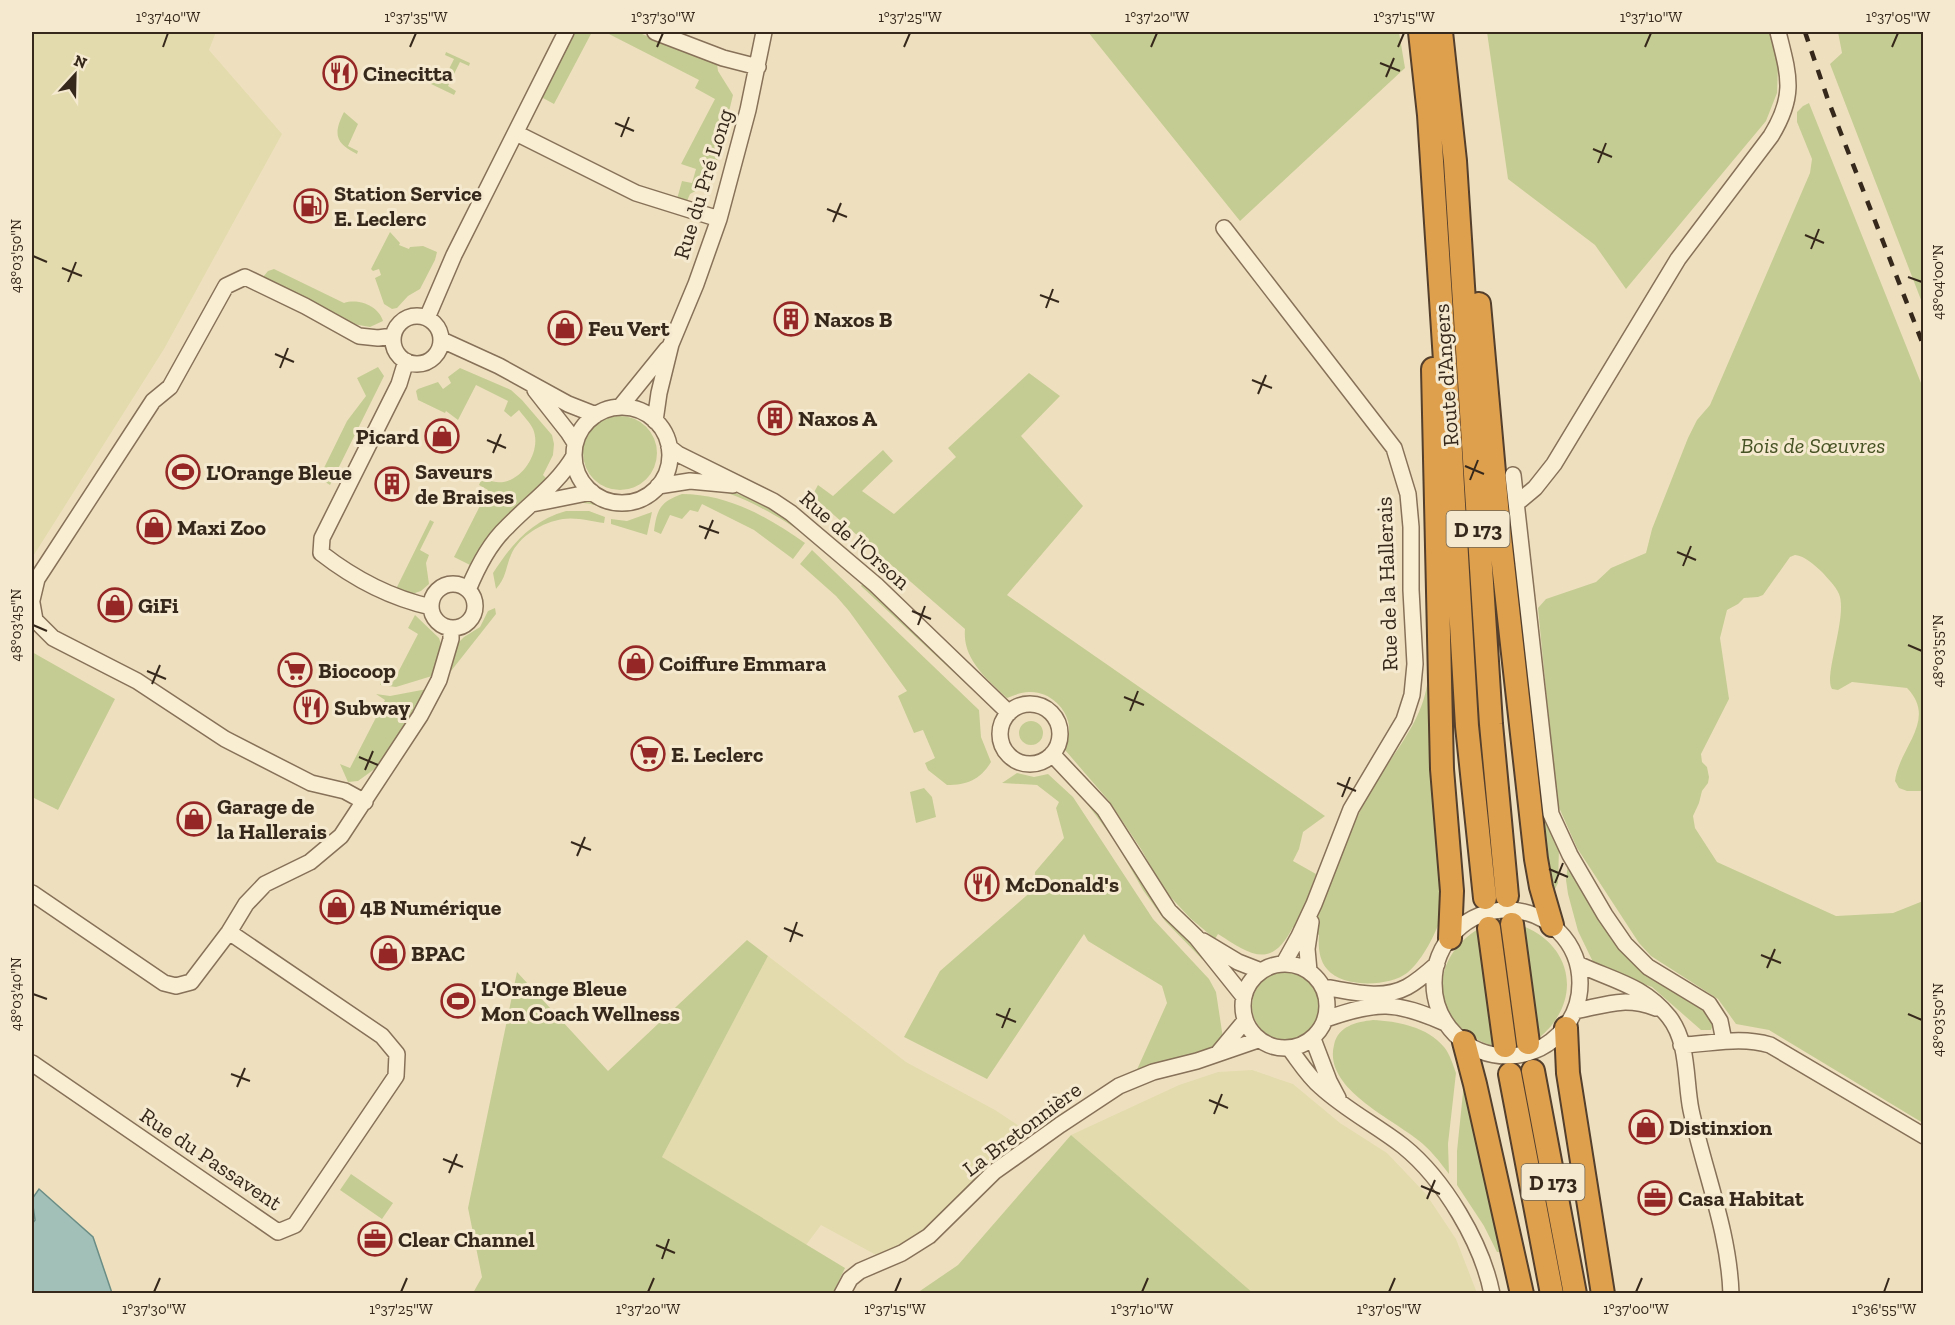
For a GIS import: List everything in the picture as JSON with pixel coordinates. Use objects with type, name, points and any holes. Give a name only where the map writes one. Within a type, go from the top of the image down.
[{"type":"highway","name":"Route d'Angers","points":[[1420,32],[1429,115],[1467,726],[1496,897],[1491,724],[1455,161],[1441,32]]},
{"type":"highway","points":[[1455,161],[1467,186],[1499,528],[1534,847],[1540,887],[1552,925]]},
{"type":"highway","points":[[1441,302],[1433,335],[1432,396],[1442,769],[1452,891],[1450,938]]},
{"type":"highway","points":[[1512,924],[1528,1043]]},
{"type":"highway","points":[[1489,928],[1505,1046]]},
{"type":"highway","points":[[1570,1019],[1568,1073],[1603,1293]]},
{"type":"highway","points":[[1464,1042],[1522,1293]]},
{"type":"highway","name":"D 173","points":[[1533,1071],[1575,1293]]},
{"type":"highway","name":"D 173","points":[[1510,1074],[1551,1293]]},
{"type":"street","points":[[427,318],[454,255],[566,32]]},
{"type":"street","points":[[655,32],[723,58],[758,67]]},
{"type":"street","name":"Rue du Pré Long","points":[[655,421],[671,344],[696,284],[719,219],[758,67],[764,32]]},
{"type":"street","points":[[1517,503],[1535,488],[1554,464],[1678,259],[1771,136],[1782,118],[1788,98],[1789,82],[1778,32]]},
{"type":"street","points":[[516,133],[636,193],[719,219]]},
{"type":"street","name":"Rue de la Hallerais","points":[[1224,228],[1394,448],[1408,494],[1411,527],[1411,590],[1415,664],[1412,695],[1404,720],[1351,809],[1314,904],[1284,963]]},
{"type":"street","points":[[365,802],[345,791],[311,783],[225,739],[136,681],[53,638],[35,620],[32,602],[37,579],[153,400],[170,387],[226,286],[245,277],[305,306],[359,336],[378,338],[393,336]]},
{"type":"street","points":[[421,315],[427,318],[439,329],[442,340],[438,352],[429,361],[418,364],[406,361],[395,352],[393,336],[400,321],[410,316],[421,315]]},
{"type":"street","points":[[442,340],[499,366],[568,404],[596,415]]},
{"type":"street","name":"Rue du Pré Long","points":[[620,407],[671,344]]},
{"type":"street","points":[[406,361],[399,384],[322,538],[321,553],[342,569],[390,593],[412,603],[431,606]]},
{"type":"street","points":[[468,590],[476,570],[505,529],[566,471],[574,450],[579,432],[596,415],[607,409],[633,408],[645,413],[655,421],[666,437],[669,447],[666,474],[658,486],[647,495],[634,501],[619,503],[604,500],[591,492],[579,476],[574,450],[568,432],[529,383]]},
{"type":"street","name":"Rue de l'Orson","points":[[669,447],[678,454],[791,513],[876,585],[1009,713]]},
{"type":"street","points":[[1512,475],[1551,814],[1570,855],[1625,944],[1648,967],[1709,1004],[1720,1021],[1724,1041]]},
{"type":"street","name":"Rue de l'Orson","points":[[658,486],[690,481],[743,486]]},
{"type":"street","points":[[532,504],[591,492]]},
{"type":"street","points":[[458,584],[468,590],[475,604],[473,615],[462,626],[451,628],[437,621],[431,606],[433,595],[447,585],[458,584]]},
{"type":"street","points":[[32,893],[164,983],[176,986],[191,982],[230,932],[246,904],[265,884],[310,862],[341,836],[420,716],[439,680],[451,639],[451,628]]},
{"type":"street","points":[[1029,704],[1037,705],[1050,712],[1059,725],[1060,733],[1057,747],[1052,754],[1032,764],[1016,760],[1010,755],[1000,735],[1001,727],[1009,713],[1022,705],[1029,704]]},
{"type":"street","points":[[1052,754],[1104,808],[1169,911],[1196,937],[1244,997]]},
{"type":"street","name":"Rue de la Hallerais","points":[[1308,971],[1307,949],[1314,904]]},
{"type":"street","points":[[1326,1019],[1354,1009],[1379,1004],[1408,1008],[1445,1023],[1464,1042],[1482,1052],[1517,1055],[1552,1040],[1570,1019],[1581,985],[1580,965],[1572,949],[1552,925],[1521,912],[1507,909],[1491,911],[1476,917],[1463,925],[1450,938],[1437,964],[1435,994],[1445,1023]]},
{"type":"street","name":"Rue du Passavent","points":[[32,1063],[278,1232],[295,1225],[396,1076],[397,1054],[382,1036],[230,932]]},
{"type":"street","points":[[1196,937],[1238,962],[1261,971]]},
{"type":"street","points":[[1284,963],[1296,965],[1308,971],[1323,987],[1326,999],[1326,1019],[1313,1039],[1297,1047],[1283,1049],[1268,1046],[1258,1040],[1244,1022],[1244,997],[1248,987],[1261,971],[1271,965],[1284,963]]},
{"type":"street","points":[[1323,987],[1362,994],[1394,993],[1415,982],[1437,964]]},
{"type":"street","points":[[1580,965],[1647,994],[1676,1027],[1691,1107],[1728,1263],[1731,1293]]},
{"type":"street","points":[[1570,1019],[1621,1001],[1642,1003],[1661,1010]]},
{"type":"street","name":"La Bretonnière","points":[[1219,1052],[1244,1022]]},
{"type":"street","points":[[1313,1039],[1329,1081],[1341,1103]]},
{"type":"street","name":"La Bretonnière","points":[[842,1293],[850,1279],[860,1271],[902,1253],[930,1236],[994,1172],[1119,1086],[1153,1072],[1197,1061],[1219,1052],[1234,1050],[1258,1040]]},
{"type":"street","points":[[1681,1045],[1724,1041],[1757,1041],[1770,1045],[1923,1136]]},
{"type":"street","points":[[1289,1048],[1320,1087],[1403,1146],[1426,1168],[1456,1210],[1479,1250],[1492,1293]]},
{"type":"shaded area","points":[[32,32],[216,32],[209,50],[282,134],[164,349],[32,558]]},
{"type":"shaded area","points":[[768,956],[906,1062],[995,1110],[1031,1134],[991,1165],[918,1238],[878,1256],[821,1225],[806,1245],[662,1157]]},
{"type":"shaded area","points":[[1252,1070],[1293,1084],[1340,1123],[1387,1153],[1426,1194],[1456,1239],[1477,1293],[1253,1293],[1071,1135],[1179,1085],[1218,1072]]},
{"type":"green space","points":[[574,32],[592,32],[554,104],[541,97]]},
{"type":"green space","points":[[605,32],[637,32],[717,64],[718,71],[733,95],[712,182],[690,194],[687,201],[677,199],[682,181],[692,183],[696,169],[681,164],[715,99],[695,88],[699,80]]},
{"type":"green space","points":[[1088,32],[1399,32],[1405,68],[1240,221]]},
{"type":"green space","points":[[1487,32],[1770,32],[1778,66],[1777,93],[1766,121],[1626,289],[1595,245],[1508,179]]},
{"type":"green space","points":[[1838,32],[1923,32],[1923,305],[1830,64],[1842,53]]},
{"type":"green space","points":[[446,52],[470,63],[469,66],[460,62],[448,86],[456,91],[454,95],[431,84],[433,79],[442,83],[454,59],[445,55]]},
{"type":"green space","name":"Bois de Sœuvres","points":[[1809,103],[1923,388],[1923,791],[1907,791],[1899,788],[1895,781],[1918,723],[1919,711],[1916,700],[1907,688],[1852,682],[1838,690],[1832,689],[1831,672],[1841,604],[1839,594],[1813,564],[1795,555],[1790,557],[1763,595],[1744,598],[1727,610],[1720,638],[1729,699],[1701,754],[1709,777],[1693,816],[1695,828],[1717,862],[1836,916],[1893,913],[1923,901],[1923,1123],[1769,1030],[1736,1024],[1718,999],[1651,956],[1639,943],[1577,848],[1557,803],[1538,608],[1546,599],[1596,582],[1611,568],[1646,553],[1652,529],[1688,438],[1697,420],[1710,405],[1810,173],[1812,159],[1797,122],[1797,112]]},
{"type":"green space","points":[[344,112],[358,124],[348,146],[358,151],[357,154],[344,146],[338,137],[338,126]]},
{"type":"green space","points":[[390,232],[400,243],[399,245],[409,249],[423,246],[437,252],[420,289],[408,296],[397,308],[392,309],[384,304],[375,278],[381,275],[379,269],[373,271],[371,269]]},
{"type":"green space","points":[[274,269],[344,303],[367,304],[377,311],[383,321],[370,327],[353,324],[263,277],[268,271]]},
{"type":"green space","points":[[378,367],[384,376],[330,485],[320,476],[347,421],[366,396],[357,378]]},
{"type":"green space","points":[[460,368],[511,390],[552,435],[554,444],[553,455],[543,475],[548,480],[503,521],[470,565],[454,557],[488,490],[479,485],[485,471],[488,473],[487,479],[497,482],[507,481],[516,476],[530,460],[535,439],[532,426],[519,410],[511,417],[504,411],[508,401],[476,385],[458,420],[446,411],[445,413],[418,400],[416,391],[418,389],[438,382],[443,389],[451,383],[448,377]]},
{"type":"green space","points":[[1029,373],[1060,396],[1021,436],[1083,506],[1007,595],[1325,816],[1303,832],[1293,861],[1316,874],[1297,927],[1293,927],[1285,941],[1268,954],[1250,952],[1218,934],[1215,939],[1190,918],[1164,890],[1141,849],[1109,801],[1065,750],[1069,726],[1061,707],[1050,698],[1036,692],[1007,698],[977,668],[967,650],[965,629],[812,496],[818,485],[833,496],[883,450],[893,461],[862,491],[894,514],[956,457],[948,448]]},
{"type":"green space","points":[[620,416],[634,419],[646,427],[654,439],[657,453],[654,467],[646,479],[634,487],[620,490],[606,487],[594,479],[586,467],[583,453],[586,439],[594,427],[606,419]]},
{"type":"green space","points":[[680,484],[698,485],[732,492],[777,513],[807,533],[806,535],[745,500],[711,488],[694,485],[672,488],[643,506],[623,512],[590,504],[570,504],[568,501],[588,500],[608,508],[634,508],[672,485]]},
{"type":"green space","points":[[682,494],[715,498],[747,509],[777,524],[805,543],[793,559],[754,530],[702,504],[698,512],[690,510],[682,519],[670,515],[661,534],[654,531],[658,512],[664,503]]},
{"type":"green space","points":[[566,511],[589,511],[605,517],[604,523],[563,519],[532,531],[515,548],[496,589],[493,573],[515,543],[542,521]]},
{"type":"green space","points":[[652,512],[647,535],[611,524],[611,519],[627,521]]},
{"type":"green space","points":[[430,520],[434,522],[420,550],[429,555],[426,563],[429,584],[421,591],[409,595],[396,589]]},
{"type":"green space","points":[[812,550],[979,710],[981,737],[991,762],[978,777],[961,784],[947,785],[928,770],[925,763],[935,758],[923,730],[914,733],[898,696],[907,691],[849,611],[836,596],[800,564]]},
{"type":"green space","points":[[863,583],[992,706],[861,586]]},
{"type":"green space","points":[[495,608],[496,614],[451,671],[449,670],[459,642],[480,627],[488,611]]},
{"type":"green space","points":[[415,615],[439,638],[441,644],[432,676],[396,687],[380,685],[382,677],[393,682],[418,634],[408,628]]},
{"type":"green space","points":[[32,652],[115,699],[58,810],[32,797]]},
{"type":"green space","points":[[1432,684],[1445,892],[1444,911],[1424,953],[1407,973],[1399,978],[1378,983],[1343,980],[1327,969],[1322,961],[1319,935],[1314,932],[1319,914],[1331,877],[1353,825],[1371,791],[1412,727],[1424,699],[1427,685]]},
{"type":"green space","points":[[427,689],[376,768],[358,781],[348,782],[340,764],[350,768],[385,700],[376,694],[390,696]]},
{"type":"green space","points":[[1031,721],[1036,722],[1042,728],[1042,738],[1036,744],[1031,745],[1026,744],[1020,738],[1019,733],[1020,728],[1026,722]]},
{"type":"green space","points":[[1052,765],[1058,766],[1095,809],[1167,919],[1204,956],[1202,959],[1165,921],[1143,890],[1115,841],[1082,797]]},
{"type":"green space","points":[[1017,773],[1034,777],[1048,774],[1073,797],[1153,919],[1209,979],[1216,992],[1223,1038],[1211,1050],[1184,1059],[1169,1060],[1135,1074],[1167,1003],[1162,986],[1088,941],[1084,934],[987,1079],[904,1037],[940,971],[1034,889],[1035,872],[1064,838],[1056,808],[1059,802],[1037,785],[1002,783]]},
{"type":"green space","points":[[924,788],[932,797],[936,817],[916,823],[910,792]]},
{"type":"green space","points":[[1545,817],[1559,849],[1558,883],[1552,895],[1541,829]]},
{"type":"green space","points":[[1568,863],[1594,910],[1707,1011],[1714,1022],[1711,1030],[1701,1030],[1652,987],[1610,972],[1593,962],[1578,931],[1568,894],[1566,880]]},
{"type":"green space","points":[[1523,926],[1540,935],[1553,947],[1562,961],[1566,976],[1567,992],[1562,1008],[1553,1023],[1540,1037]]},
{"type":"green space","points":[[1480,928],[1497,1047],[1475,1039],[1459,1026],[1448,1011],[1443,994],[1443,976],[1449,958],[1462,942]]},
{"type":"green space","points":[[747,940],[768,956],[662,1157],[845,1268],[833,1293],[473,1293],[482,1277],[468,1208],[517,972],[608,1071]]},
{"type":"green space","points":[[1286,972],[1299,975],[1310,982],[1317,993],[1320,1006],[1317,1019],[1310,1030],[1299,1037],[1286,1040],[1273,1037],[1262,1030],[1255,1019],[1252,1006],[1255,993],[1262,982],[1273,975]]},
{"type":"green space","points":[[1373,1020],[1412,1026],[1430,1034],[1450,1056],[1456,1073],[1448,1144],[1449,1174],[1422,1144],[1362,1100],[1339,1075],[1333,1061],[1334,1045],[1339,1033],[1349,1026]]},
{"type":"green space","points":[[1465,1073],[1504,1252],[1497,1252],[1484,1226],[1457,1185],[1457,1151]]},
{"type":"green space","points":[[1071,1135],[1253,1293],[917,1293],[958,1265]]},
{"type":"green space","points":[[351,1174],[393,1203],[382,1219],[340,1190]]},
{"type":"water","points":[[39,1189],[93,1237],[112,1293],[32,1293],[32,1224],[35,1220],[32,1199]]},
{"type":"tunnel","points":[[1485,898],[1489,928]]},
{"type":"railway","points":[[1805,32],[1828,100],[1924,347]]},
{"type":"place","name":"Cinecitta","points":[[340,73]]},
{"type":"place","name":"Station Service E. Leclerc","points":[[311,206]]},
{"type":"place","name":"Naxos B","points":[[791,319]]},
{"type":"place","name":"Feu Vert","points":[[565,328]]},
{"type":"place","name":"Naxos A","points":[[775,418]]},
{"type":"place","name":"Picard","points":[[442,436]]},
{"type":"place","name":"L'Orange Bleue","points":[[183,472]]},
{"type":"place","name":"Saveurs de Braises","points":[[392,484]]},
{"type":"place","name":"Maxi Zoo","points":[[154,527]]},
{"type":"place","name":"GiFi","points":[[115,605]]},
{"type":"place","name":"Coiffure Emmara","points":[[636,663]]},
{"type":"place","name":"Biocoop","points":[[295,670]]},
{"type":"place","name":"Subway","points":[[311,707]]},
{"type":"place","name":"E. Leclerc","points":[[648,754]]},
{"type":"place","name":"Garage de la Hallerais","points":[[194,819]]},
{"type":"place","name":"McDonald's","points":[[982,884]]},
{"type":"place","name":"4B Numérique","points":[[337,907]]},
{"type":"place","name":"BPAC","points":[[388,953]]},
{"type":"place","name":"L'Orange Bleue Mon Coach Wellness","points":[[458,1001]]},
{"type":"place","name":"Distinxion","points":[[1646,1127]]},
{"type":"place","name":"Casa Habitat","points":[[1655,1198]]},
{"type":"place","name":"Clear Channel","points":[[375,1239]]}]
